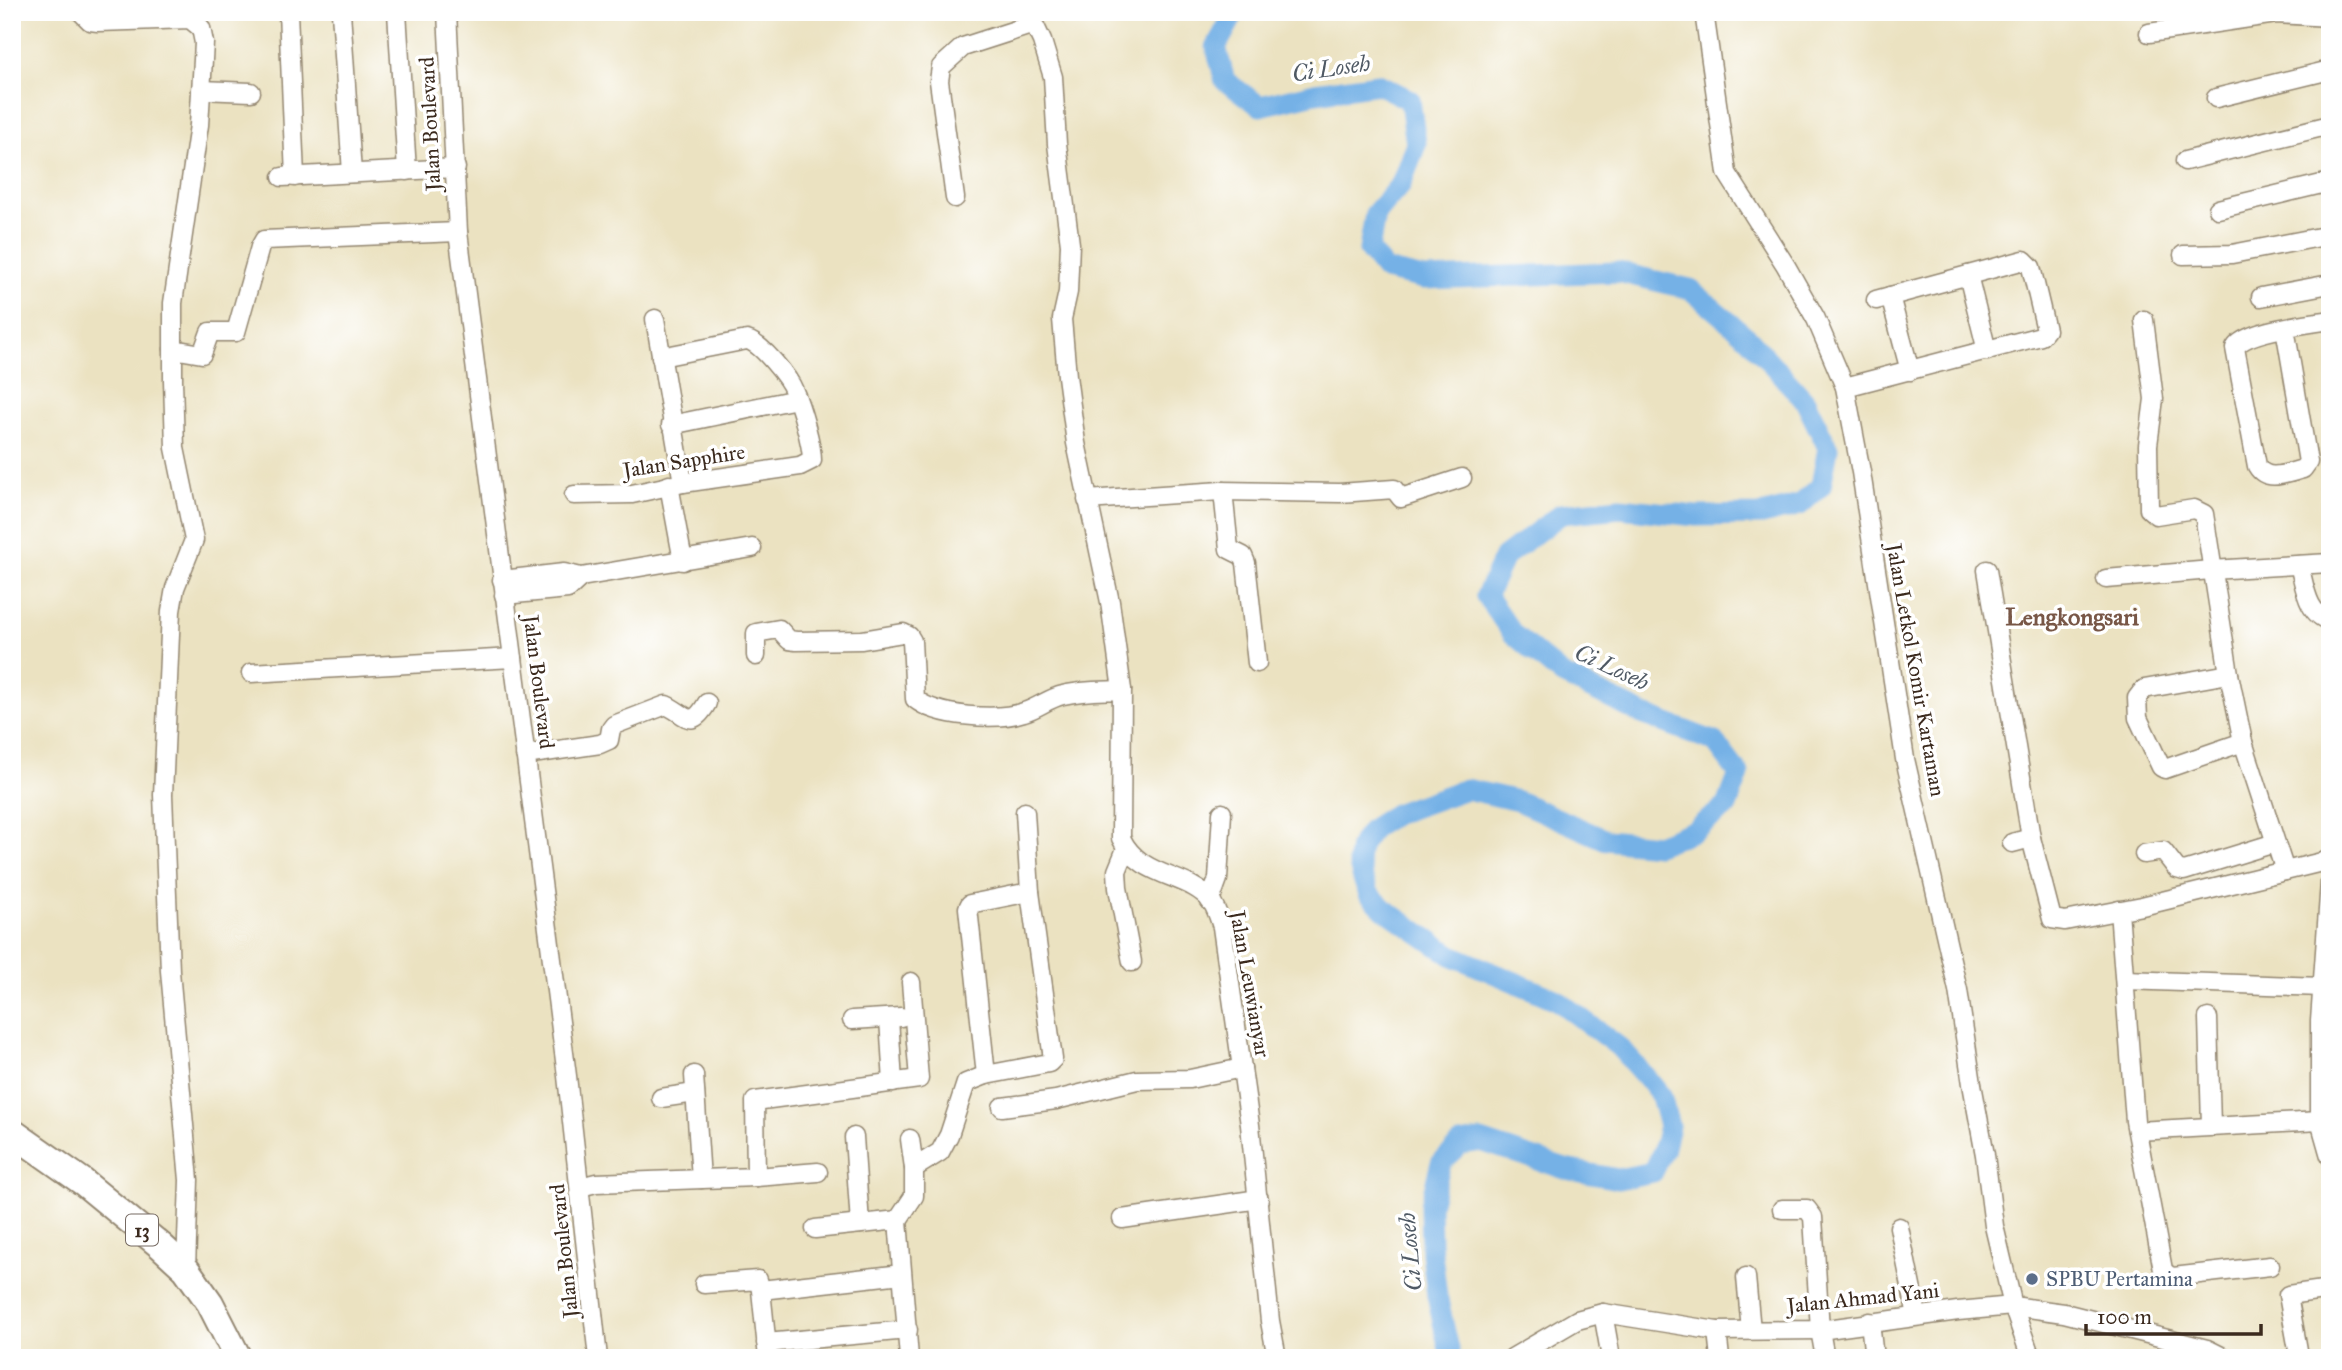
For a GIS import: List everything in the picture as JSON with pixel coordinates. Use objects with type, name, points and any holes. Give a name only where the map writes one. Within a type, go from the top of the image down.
[{"type":"highway","name":"13","points":[[12,1132],[83,1182],[186,1269],[210,1303],[238,1358]]},
{"type":"street","points":[[81,12],[90,21],[98,22],[190,19],[197,23],[204,43],[199,125],[173,303],[174,448],[194,540],[176,588],[171,611],[163,795],[170,971],[189,1180],[186,1269]]},
{"type":"street","points":[[288,12],[288,177],[456,168]]},
{"type":"street","points":[[341,12],[352,173]]},
{"type":"street","points":[[397,12],[407,171]]},
{"type":"street","name":"Jalan Boulevard","points":[[447,12],[458,232],[580,1187],[598,1358]]},
{"type":"street","name":"Jalan Letkol Komir Kartaman","points":[[1704,12],[1727,173],[1816,319],[1845,387],[1861,472],[1905,759],[1958,990],[1994,1226],[2013,1306],[2031,1358]]},
{"type":"street","points":[[2149,33],[2208,18],[2276,14],[2330,17]]},
{"type":"street","points":[[955,198],[939,81],[941,67],[963,47],[1028,18],[1046,51],[1053,77],[1057,144],[1070,244],[1068,292],[1062,319],[1067,376],[1076,443],[1110,602],[1120,667],[1120,828],[1126,849],[1117,871],[1132,962]]},
{"type":"street","points":[[2216,98],[2330,69]]},
{"type":"street","points":[[201,90],[251,92]]},
{"type":"street","points":[[2185,161],[2330,125]]},
{"type":"street","points":[[2218,209],[2330,182]]},
{"type":"street","points":[[173,349],[202,354],[209,332],[236,332],[264,240],[458,232]]},
{"type":"street","points":[[2183,255],[2232,254],[2330,235]]},
{"type":"street","points":[[1845,387],[1910,371],[1987,351],[2045,333],[2028,262],[2021,260],[1883,298],[1910,371]]},
{"type":"street","points":[[1968,275],[1987,351]]},
{"type":"street","points":[[2261,297],[2330,284]]},
{"type":"street","points":[[655,318],[671,425],[682,561]]},
{"type":"street","points":[[2144,320],[2154,399],[2148,445],[2150,509],[2155,514],[2194,509],[2203,512],[2229,674],[2243,742],[2285,871]]},
{"type":"street","points":[[2285,328],[2308,462],[2303,469],[2268,476],[2262,474],[2257,466],[2235,350],[2242,340],[2285,328],[2330,320]]},
{"type":"street","points":[[661,357],[753,341],[794,389],[797,399],[671,425]]},
{"type":"street","name":"Jalan Sapphire","points":[[574,495],[632,494],[676,484],[808,463],[812,456],[797,399]]},
{"type":"street","points":[[1087,500],[1223,491],[1340,493],[1394,489],[1401,498],[1462,478]]},
{"type":"street","points":[[1223,491],[1229,549],[1242,556],[1246,563],[1257,663]]},
{"type":"street","points":[[503,587],[565,573],[581,577],[752,548]]},
{"type":"street","points":[[2106,579],[2330,563]]},
{"type":"street","points":[[2299,565],[2313,611],[2330,621]]},
{"type":"street","points":[[1987,570],[2031,838],[2048,912],[2053,920],[2064,921],[2119,910],[2330,860]]},
{"type":"street","points":[[756,656],[756,633],[775,629],[779,629],[789,640],[796,641],[862,639],[903,633],[912,641],[915,698],[934,709],[957,715],[986,716],[1023,712],[1059,695],[1122,690]]},
{"type":"street","points":[[251,673],[513,658]]},
{"type":"street","points":[[2229,674],[2144,689],[2137,698],[2137,715],[2161,767],[2165,769],[2243,742]]},
{"type":"street","points":[[526,755],[600,744],[609,740],[614,724],[666,705],[679,715],[695,718],[707,703]]},
{"type":"street","points":[[915,1168],[940,1152],[949,1135],[965,1084],[986,1075],[1049,1063],[1053,1059],[1030,892],[1025,811]]},
{"type":"street","points":[[1210,901],[1218,879],[1222,813]]},
{"type":"street","points":[[2012,843],[2031,838]]},
{"type":"street","points":[[2144,855],[2164,851],[2177,869],[2184,871],[2275,843]]},
{"type":"street","name":"Jalan Leuwianyar","points":[[1126,849],[1143,863],[1202,892],[1210,901],[1222,927],[1259,1199],[1270,1321],[1277,1358]]},
{"type":"street","points":[[2330,882],[2323,987],[2325,1021],[2320,1121],[2330,1156]]},
{"type":"street","points":[[986,1075],[968,908],[970,904],[1030,892]]},
{"type":"street","points":[[2119,910],[2137,1131],[2162,1268],[2166,1274],[2177,1277],[2270,1266]]},
{"type":"street","points":[[2125,980],[2323,987]]},
{"type":"street","points":[[756,1177],[755,1101],[917,1081],[920,1077],[911,982]]},
{"type":"street","points":[[852,1020],[915,1015]]},
{"type":"street","points":[[889,1018],[893,1083]]},
{"type":"street","points":[[2208,1018],[2211,1126]]},
{"type":"street","points":[[1002,1107],[1084,1094],[1138,1080],[1190,1079],[1242,1068]]},
{"type":"street","points":[[661,1098],[694,1084],[701,1179]]},
{"type":"street","points":[[2137,1131],[2320,1121]]},
{"type":"street","points":[[854,1138],[860,1224]]},
{"type":"street","points":[[909,1358],[898,1220],[914,1196],[915,1168],[911,1139]]},
{"type":"street","points":[[580,1187],[596,1183],[818,1172]]},
{"type":"street","points":[[1122,1219],[1259,1199]]},
{"type":"street","points":[[1782,1209],[1807,1209],[1813,1217],[1819,1330],[1825,1358]]},
{"type":"street","points":[[814,1229],[898,1220]]},
{"type":"street","points":[[1899,1227],[1917,1316]]},
{"type":"street","points":[[761,1290],[902,1274]]},
{"type":"street","points":[[1746,1277],[1751,1330]]},
{"type":"street","points":[[704,1284],[757,1279],[761,1290],[767,1350],[908,1330]]},
{"type":"street","points":[[2297,1358],[2298,1350],[2288,1295],[2330,1289]]},
{"type":"street","name":"Jalan Ahmad Yani","points":[[1512,1358],[1577,1320],[1603,1313],[1717,1331],[1819,1330],[2013,1306],[2056,1311],[2114,1326],[2162,1348],[2207,1349],[2225,1358]]},
{"type":"street","points":[[1603,1313],[1611,1358]]},
{"type":"street","points":[[1870,1322],[1874,1358]]},
{"type":"street","points":[[1717,1331],[1720,1358]]},
{"type":"waterway","name":"Ci Loseh","points":[[1235,12],[1216,47],[1225,81],[1260,106],[1315,93],[1378,84],[1410,100],[1416,144],[1401,184],[1375,214],[1369,250],[1385,270],[1424,279],[1618,272],[1690,289],[1749,339],[1805,401],[1828,448],[1821,486],[1800,505],[1762,515],[1696,516],[1620,508],[1561,514],[1504,557],[1486,596],[1513,634],[1562,675],[1642,714],[1715,742],[1739,774],[1727,806],[1693,831],[1657,845],[1606,840],[1518,801],[1466,789],[1395,814],[1373,828],[1360,846],[1358,861],[1363,879],[1369,894],[1384,909],[1451,955],[1557,1000],[1619,1047],[1661,1096],[1669,1126],[1663,1151],[1653,1172],[1618,1179],[1565,1169],[1481,1141],[1461,1144],[1441,1163],[1430,1205],[1431,1245],[1437,1296],[1451,1358]]},
{"type":"place","name":"SPBU Pertamina","points":[[2032,1279]]},
{"type":"district","name":"Lengkongsari","points":[[2072,617]]}]
